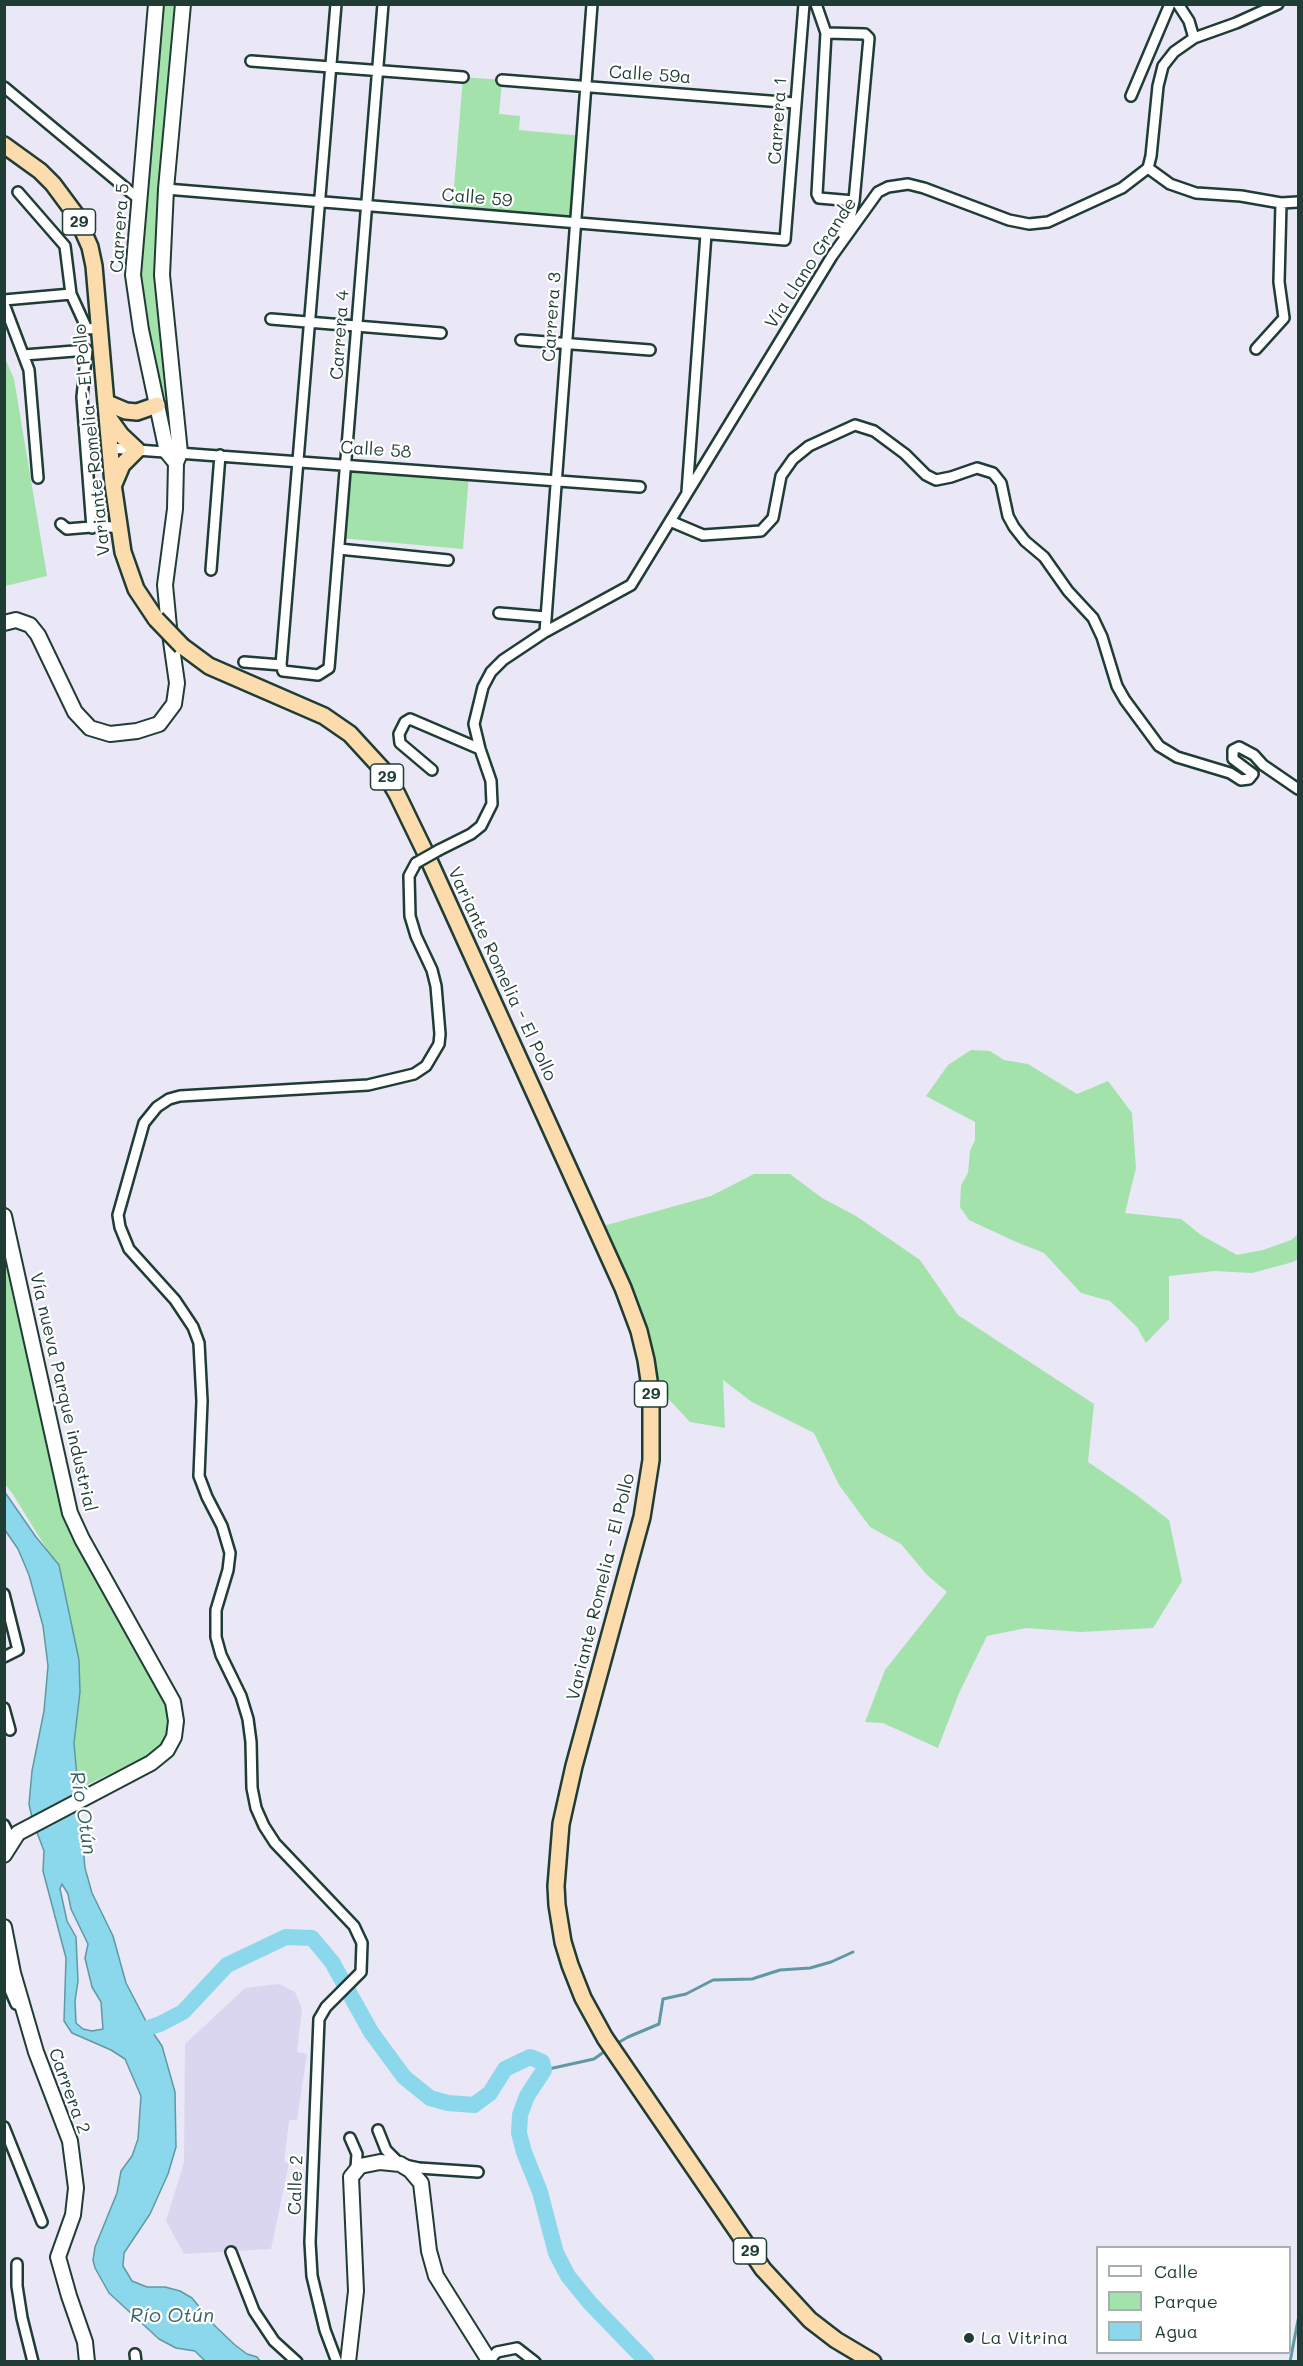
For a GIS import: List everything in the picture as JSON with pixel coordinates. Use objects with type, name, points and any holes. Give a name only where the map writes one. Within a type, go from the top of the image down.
[{"type":"highway","name":"Variante Romelia - El Pollo","points":[[4,145],[40,171],[60,192],[75,214],[90,247],[94,267],[93,329],[107,410],[113,484],[128,571],[136,590],[156,619],[182,646],[209,666],[324,716],[350,734],[383,770],[398,794],[623,1288],[639,1331],[651,1394],[651,1460],[642,1518],[574,1766],[561,1824],[556,1867],[557,1905],[570,1965],[583,1998],[605,2038],[775,2284],[822,2330],[873,2361]]},
{"type":"highway","points":[[113,484],[122,465],[137,450],[121,435],[107,410],[116,408],[137,412],[157,405]]},
{"type":"main road","name":"Carrera 5","points":[[156,4],[134,275],[141,330],[157,405],[174,456]]},
{"type":"main road","points":[[4,623],[16,620],[30,625],[38,635],[75,712],[90,728],[110,734],[137,731],[159,724],[174,704],[177,683],[165,585],[175,509],[174,456],[162,275],[166,189],[183,4]]},
{"type":"main road","name":"Vía nueva Parque industrial","points":[[4,1216],[70,1513],[174,1708],[176,1721],[174,1737],[167,1750],[151,1763],[15,1837]]},
{"type":"main road","points":[[4,1855],[15,1837]]},
{"type":"main road","points":[[4,1927],[36,2052]]},
{"type":"main road","name":"Carrera 2","points":[[36,2052],[70,2141],[76,2188],[73,2215],[58,2257],[85,2342],[87,2361]]},
{"type":"main road","points":[[348,2361],[356,2291],[351,2177],[356,2168],[380,2162],[400,2164],[410,2170],[421,2183],[429,2251],[436,2276],[490,2360]]},
{"type":"street","points":[[244,662],[281,665],[336,4]]},
{"type":"street","name":"Carrera 4","points":[[281,665],[283,671],[318,675],[329,668],[382,4]]},
{"type":"street","name":"Carrera 3","points":[[545,632],[592,4]]},
{"type":"street","name":"Carrera 1","points":[[785,240],[804,4]]},
{"type":"street","points":[[816,4],[826,33],[817,194],[819,198],[854,201]]},
{"type":"street","points":[[1131,96],[1170,4]]},
{"type":"street","points":[[1178,4],[1189,21],[1194,38]]},
{"type":"street","points":[[1278,4],[1236,23],[1194,38],[1174,52],[1163,66],[1158,86],[1148,168],[1170,184],[1196,193],[1241,196],[1281,203],[1299,202]]},
{"type":"street","points":[[826,33],[865,34],[869,38],[854,201],[846,227],[831,256]]},
{"type":"street","points":[[251,61],[464,78]]},
{"type":"street","name":"Calle 59a","points":[[502,80],[795,103]]},
{"type":"street","points":[[4,87],[140,200]]},
{"type":"street","name":"Vía Llano Grande","points":[[326,2007],[361,1972],[362,1943],[354,1926],[275,1842],[256,1808],[252,1788],[248,1719],[241,1696],[221,1655],[216,1637],[216,1610],[228,1570],[230,1553],[222,1526],[199,1476],[198,1452],[202,1401],[199,1343],[193,1327],[175,1300],[129,1249],[118,1215],[144,1123],[157,1107],[169,1099],[180,1096],[368,1085],[414,1074],[426,1066],[439,1044],[436,986],[432,970],[416,936],[410,916],[409,876],[416,862],[471,834],[481,826],[488,814],[493,794],[491,781],[474,724],[483,687],[491,672],[503,660],[545,632],[631,585],[831,256],[878,192],[888,187],[908,184],[1010,220],[1029,224],[1048,222],[1122,189],[1148,168]]},
{"type":"street","name":"Calle 59","points":[[166,189],[785,240]]},
{"type":"street","points":[[18,192],[65,246],[71,294],[93,329],[87,350],[82,397],[92,528]]},
{"type":"street","points":[[1256,350],[1284,318],[1279,273],[1281,203]]},
{"type":"street","points":[[686,494],[706,234]]},
{"type":"street","points":[[38,478],[29,370],[4,302],[71,294]]},
{"type":"street","points":[[271,319],[441,333]]},
{"type":"street","points":[[521,340],[650,350]]},
{"type":"street","points":[[24,355],[87,350]]},
{"type":"street","points":[[670,521],[703,535],[761,531],[773,518],[781,476],[793,459],[808,446],[855,425],[874,431],[905,454],[926,476],[936,480],[977,468],[993,473],[1001,483],[1008,516],[1014,527],[1025,541],[1044,557],[1068,591],[1092,618],[1102,637],[1125,700],[1159,746],[1177,757],[1230,773],[1241,780],[1249,779],[1252,774],[1233,759],[1233,750],[1239,747],[1254,755],[1263,765],[1299,789]]},
{"type":"street","name":"Calle 58","points":[[110,448],[174,456],[220,455],[640,487]]},
{"type":"street","points":[[211,570],[220,455]]},
{"type":"street","points":[[61,524],[67,529],[103,526],[119,528]]},
{"type":"street","points":[[339,549],[448,560]]},
{"type":"street","points":[[499,613],[546,617]]},
{"type":"street","points":[[432,770],[400,743],[399,734],[405,722],[410,719],[480,749]]},
{"type":"street","points":[[4,1594],[18,1650],[4,1657]]},
{"type":"street","points":[[4,1708],[10,1730]]},
{"type":"street","points":[[4,1825],[15,1837]]},
{"type":"street","name":"Carrera 2","points":[[5,1977],[36,2052]]},
{"type":"street","name":"Calle 2","points":[[326,2007],[319,2019],[310,2242],[312,2276],[317,2303],[337,2361]]},
{"type":"street","points":[[4,2127],[42,2222]]},
{"type":"street","points":[[378,2130],[386,2150],[400,2164],[419,2168],[478,2172]]},
{"type":"street","points":[[350,2138],[357,2154],[356,2168]]},
{"type":"street","points":[[231,2252],[254,2311],[274,2341],[297,2361]]},
{"type":"street","points":[[17,2264],[17,2286],[22,2318],[33,2361]]},
{"type":"street","points":[[490,2360],[497,2352],[517,2348],[536,2361]]},
{"type":"shaded area","points":[[279,1984],[295,1992],[302,2009],[297,2052],[307,2054],[297,2120],[289,2120],[284,2162],[289,2163],[271,2249],[184,2254],[166,2221],[184,2162],[185,2044],[245,1988]]},
{"type":"green space","points":[[156,5],[183,5],[162,275],[180,453],[167,452],[133,275]]},
{"type":"green space","points":[[463,77],[502,80],[499,114],[520,116],[519,130],[582,136],[575,223],[452,212]]},
{"type":"green space","points":[[4,356],[14,379],[47,576],[5,586]]},
{"type":"green space","points":[[346,465],[469,474],[463,549],[340,538]]},
{"type":"green space","points":[[971,1050],[990,1051],[1004,1060],[1028,1064],[1077,1094],[1108,1081],[1132,1113],[1136,1168],[1125,1213],[1181,1219],[1201,1235],[1237,1255],[1263,1250],[1291,1240],[1298,1234],[1298,1259],[1252,1273],[1214,1271],[1169,1276],[1169,1319],[1146,1343],[1137,1327],[1110,1301],[1081,1293],[1044,1253],[969,1220],[960,1207],[961,1185],[968,1173],[970,1151],[975,1140],[975,1122],[926,1096],[948,1065]]},
{"type":"green space","points":[[754,1174],[790,1174],[822,1198],[856,1216],[920,1260],[958,1315],[1094,1404],[1088,1462],[1169,1520],[1182,1581],[1153,1628],[1081,1632],[1026,1628],[987,1636],[959,1693],[938,1748],[883,1723],[865,1722],[885,1670],[947,1592],[927,1575],[901,1544],[870,1527],[839,1485],[814,1433],[752,1402],[723,1380],[725,1428],[690,1422],[648,1377],[596,1228],[711,1196]]},
{"type":"green space","points":[[4,1217],[70,1513],[156,1672],[175,1730],[157,1751],[60,1798],[73,1634],[51,1556],[5,1484]]},
{"type":"water","name":"Río Otún","points":[[4,1491],[59,1565],[79,1660],[80,1692],[74,1743],[85,1868],[92,1893],[113,1936],[126,1983],[149,2027],[162,2046],[175,2092],[176,2147],[168,2174],[150,2214],[124,2253],[123,2266],[132,2281],[147,2287],[165,2287],[180,2291],[192,2298],[215,2326],[235,2345],[260,2361],[205,2361],[195,2351],[176,2348],[159,2339],[109,2293],[95,2268],[93,2260],[95,2247],[117,2193],[121,2171],[132,2156],[138,2139],[141,2096],[125,2059],[111,2050],[72,2033],[64,2021],[66,1958],[43,1871],[44,1851],[29,1804],[32,1771],[44,1711],[48,1666],[43,1626],[29,1575],[18,1549],[5,1530]],"holes":[[[62,1884],[68,1894],[71,1909],[88,1944],[85,1958],[92,1987],[101,2002],[103,2029],[92,2031],[83,2029],[76,2023],[75,2001],[78,1981],[76,1937],[67,1921],[60,1889]]]},
{"type":"waterway","points":[[133,2033],[160,2024],[183,2012],[227,1965],[286,1937],[312,1938],[332,1962],[371,2032],[404,2077],[430,2098],[448,2103],[474,2105],[490,2093],[505,2069],[530,2057],[542,2062],[544,2070],[527,2096],[520,2115],[519,2133],[540,2192],[556,2253],[568,2276],[590,2303],[647,2362]]},
{"type":"waterway","points":[[616,2044],[659,2024],[663,1999],[686,1994],[713,1980],[752,1979],[780,1970],[810,1968],[853,1952]]},
{"type":"waterway","points":[[544,2070],[594,2059],[608,2049]]},
{"type":"waterway","points":[[1290,2362],[1298,2320]]},
{"type":"place","name":"La Vitrina","points":[[969,2338]]}]
